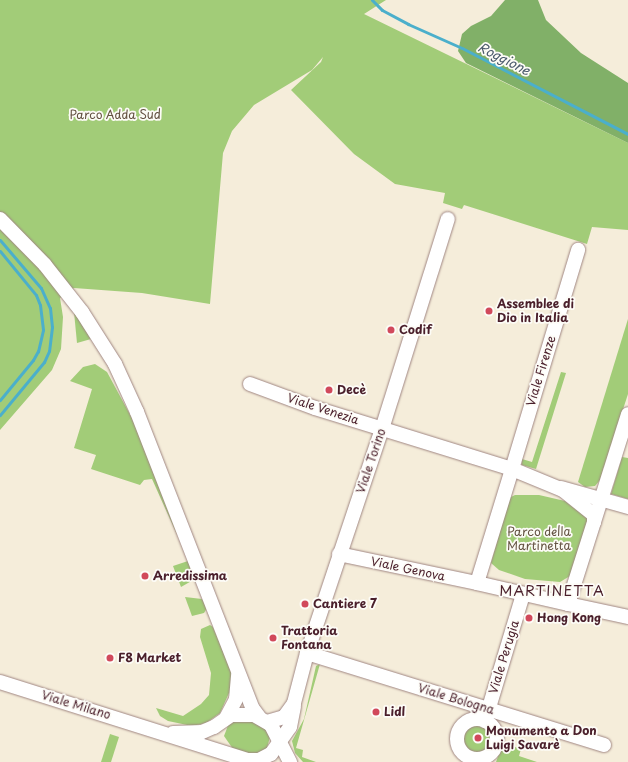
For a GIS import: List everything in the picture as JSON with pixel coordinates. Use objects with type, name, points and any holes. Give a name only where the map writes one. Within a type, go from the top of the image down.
[{"type":"street","points":[[0,219],[44,265],[82,312],[115,364],[137,412],[236,663],[263,719],[279,742],[290,762]]},
{"type":"street","name":"Viale Torino","points":[[279,742],[291,724],[294,703],[307,653],[382,429],[448,220]]},
{"type":"street","name":"Viale Firenze","points":[[477,583],[578,250]]},
{"type":"street","name":"Viale Venezia","points":[[250,384],[382,429],[512,469],[557,487]]},
{"type":"street","points":[[628,414],[608,478],[603,500],[594,522],[568,604],[628,617]]},
{"type":"street","points":[[584,493],[598,491],[608,478]]},
{"type":"street","points":[[557,487],[584,493],[628,507]]},
{"type":"street","points":[[557,487],[591,512],[594,522]]},
{"type":"street","name":"Viale Genova","points":[[339,554],[568,604]]},
{"type":"street","name":"Viale Perugia","points":[[487,715],[523,594]]},
{"type":"street","name":"Viale Bologna","points":[[307,653],[487,715],[604,745]]},
{"type":"street","points":[[230,754],[222,747],[218,738],[224,720],[237,692],[236,663]]},
{"type":"street","name":"Viale Milano","points":[[0,682],[152,729],[193,745],[251,761],[268,756],[279,742]]},
{"type":"street","name":"Viale Torino","points":[[263,719],[284,717],[294,703]]},
{"type":"street","name":"Viale Milano","points":[[152,729],[195,733],[208,730],[224,720],[241,714],[263,719]]},
{"type":"street","points":[[457,762],[458,742],[460,729],[464,724],[487,715],[497,739],[493,751],[486,759],[468,756],[460,748],[458,742]]},
{"type":"green space","name":"Parco Adda Sud","points":[[0,0],[386,0],[364,14],[628,143],[628,230],[592,227],[587,244],[464,205],[462,209],[443,203],[445,193],[395,184],[354,154],[291,90],[321,62],[323,57],[312,70],[254,105],[232,131],[223,153],[210,304],[142,293],[74,288],[60,298],[63,317],[61,349],[52,370],[0,430]]},
{"type":"green space","points":[[505,0],[538,0],[546,20],[581,53],[628,83],[628,143],[466,63],[458,51],[462,34],[471,26],[491,16]]},
{"type":"green space","points":[[74,312],[91,339],[77,343]]},
{"type":"green space","points":[[628,319],[628,394],[600,480],[595,486],[585,487],[578,482]]},
{"type":"green space","points":[[95,364],[107,372],[134,422],[178,537],[152,479],[144,480],[140,485],[91,469],[96,455],[74,448],[92,389],[70,381],[83,367]]},
{"type":"green space","points":[[561,372],[566,373],[536,469],[522,465],[522,459],[532,462]]},
{"type":"green space","points":[[622,457],[628,458],[628,499],[611,494]]},
{"type":"green space","name":"Parco della Martinetta","points":[[515,495],[539,495],[565,501],[588,519],[570,576],[560,582],[525,579],[499,570],[491,563],[509,498]]},
{"type":"green space","points":[[188,561],[195,579],[181,587],[173,566]]},
{"type":"green space","points":[[185,597],[202,599],[207,608],[204,613],[192,616]]},
{"type":"green space","points":[[210,625],[213,627],[232,673],[232,694],[229,693],[220,713],[206,723],[192,726],[168,721],[160,716],[156,708],[183,716],[201,704],[209,695],[211,673],[200,637],[201,629]]},
{"type":"green space","points":[[320,664],[296,748],[303,750],[302,757],[316,762],[303,762],[295,753],[292,741],[304,719],[316,666]]},
{"type":"green space","points":[[246,719],[264,727],[270,737],[267,748],[254,755],[233,749],[224,736],[229,723]]},
{"type":"green space","points":[[478,725],[484,726],[488,729],[491,733],[491,745],[488,749],[484,752],[478,753],[472,752],[468,749],[465,745],[464,739],[465,733],[468,729],[472,726]]},
{"type":"green space","points":[[110,734],[119,737],[111,762],[101,762]]},
{"type":"green space","points":[[503,743],[521,749],[519,756],[537,762],[496,762]]},
{"type":"waterway","name":"Roggione","points":[[372,0],[382,10],[408,24],[462,48],[628,134]]},
{"type":"waterway","points":[[0,240],[41,288],[50,308],[52,327],[49,351],[44,362],[0,415]]},
{"type":"waterway","points":[[0,251],[36,295],[40,305],[43,330],[38,351],[33,360],[0,400]]},
{"type":"place","name":"Assemblee di Dio in Italia","points":[[489,311]]},
{"type":"place","name":"Codif","points":[[391,330]]},
{"type":"place","name":"Decè","points":[[329,390]]},
{"type":"place","name":"Arredissima","points":[[145,576]]},
{"type":"place","name":"Cantiere 7","points":[[305,604]]},
{"type":"place","name":"Hong Kong","points":[[529,618]]},
{"type":"place","name":"Trattoria Fontana","points":[[273,638]]},
{"type":"place","name":"F8 Market","points":[[110,658]]},
{"type":"place","name":"Lidl","points":[[376,712]]},
{"type":"place","name":"Monumento a Don Luigi Savarè","points":[[478,738]]},
{"type":"district","name":"MARTINETTA","points":[[552,591]]}]
